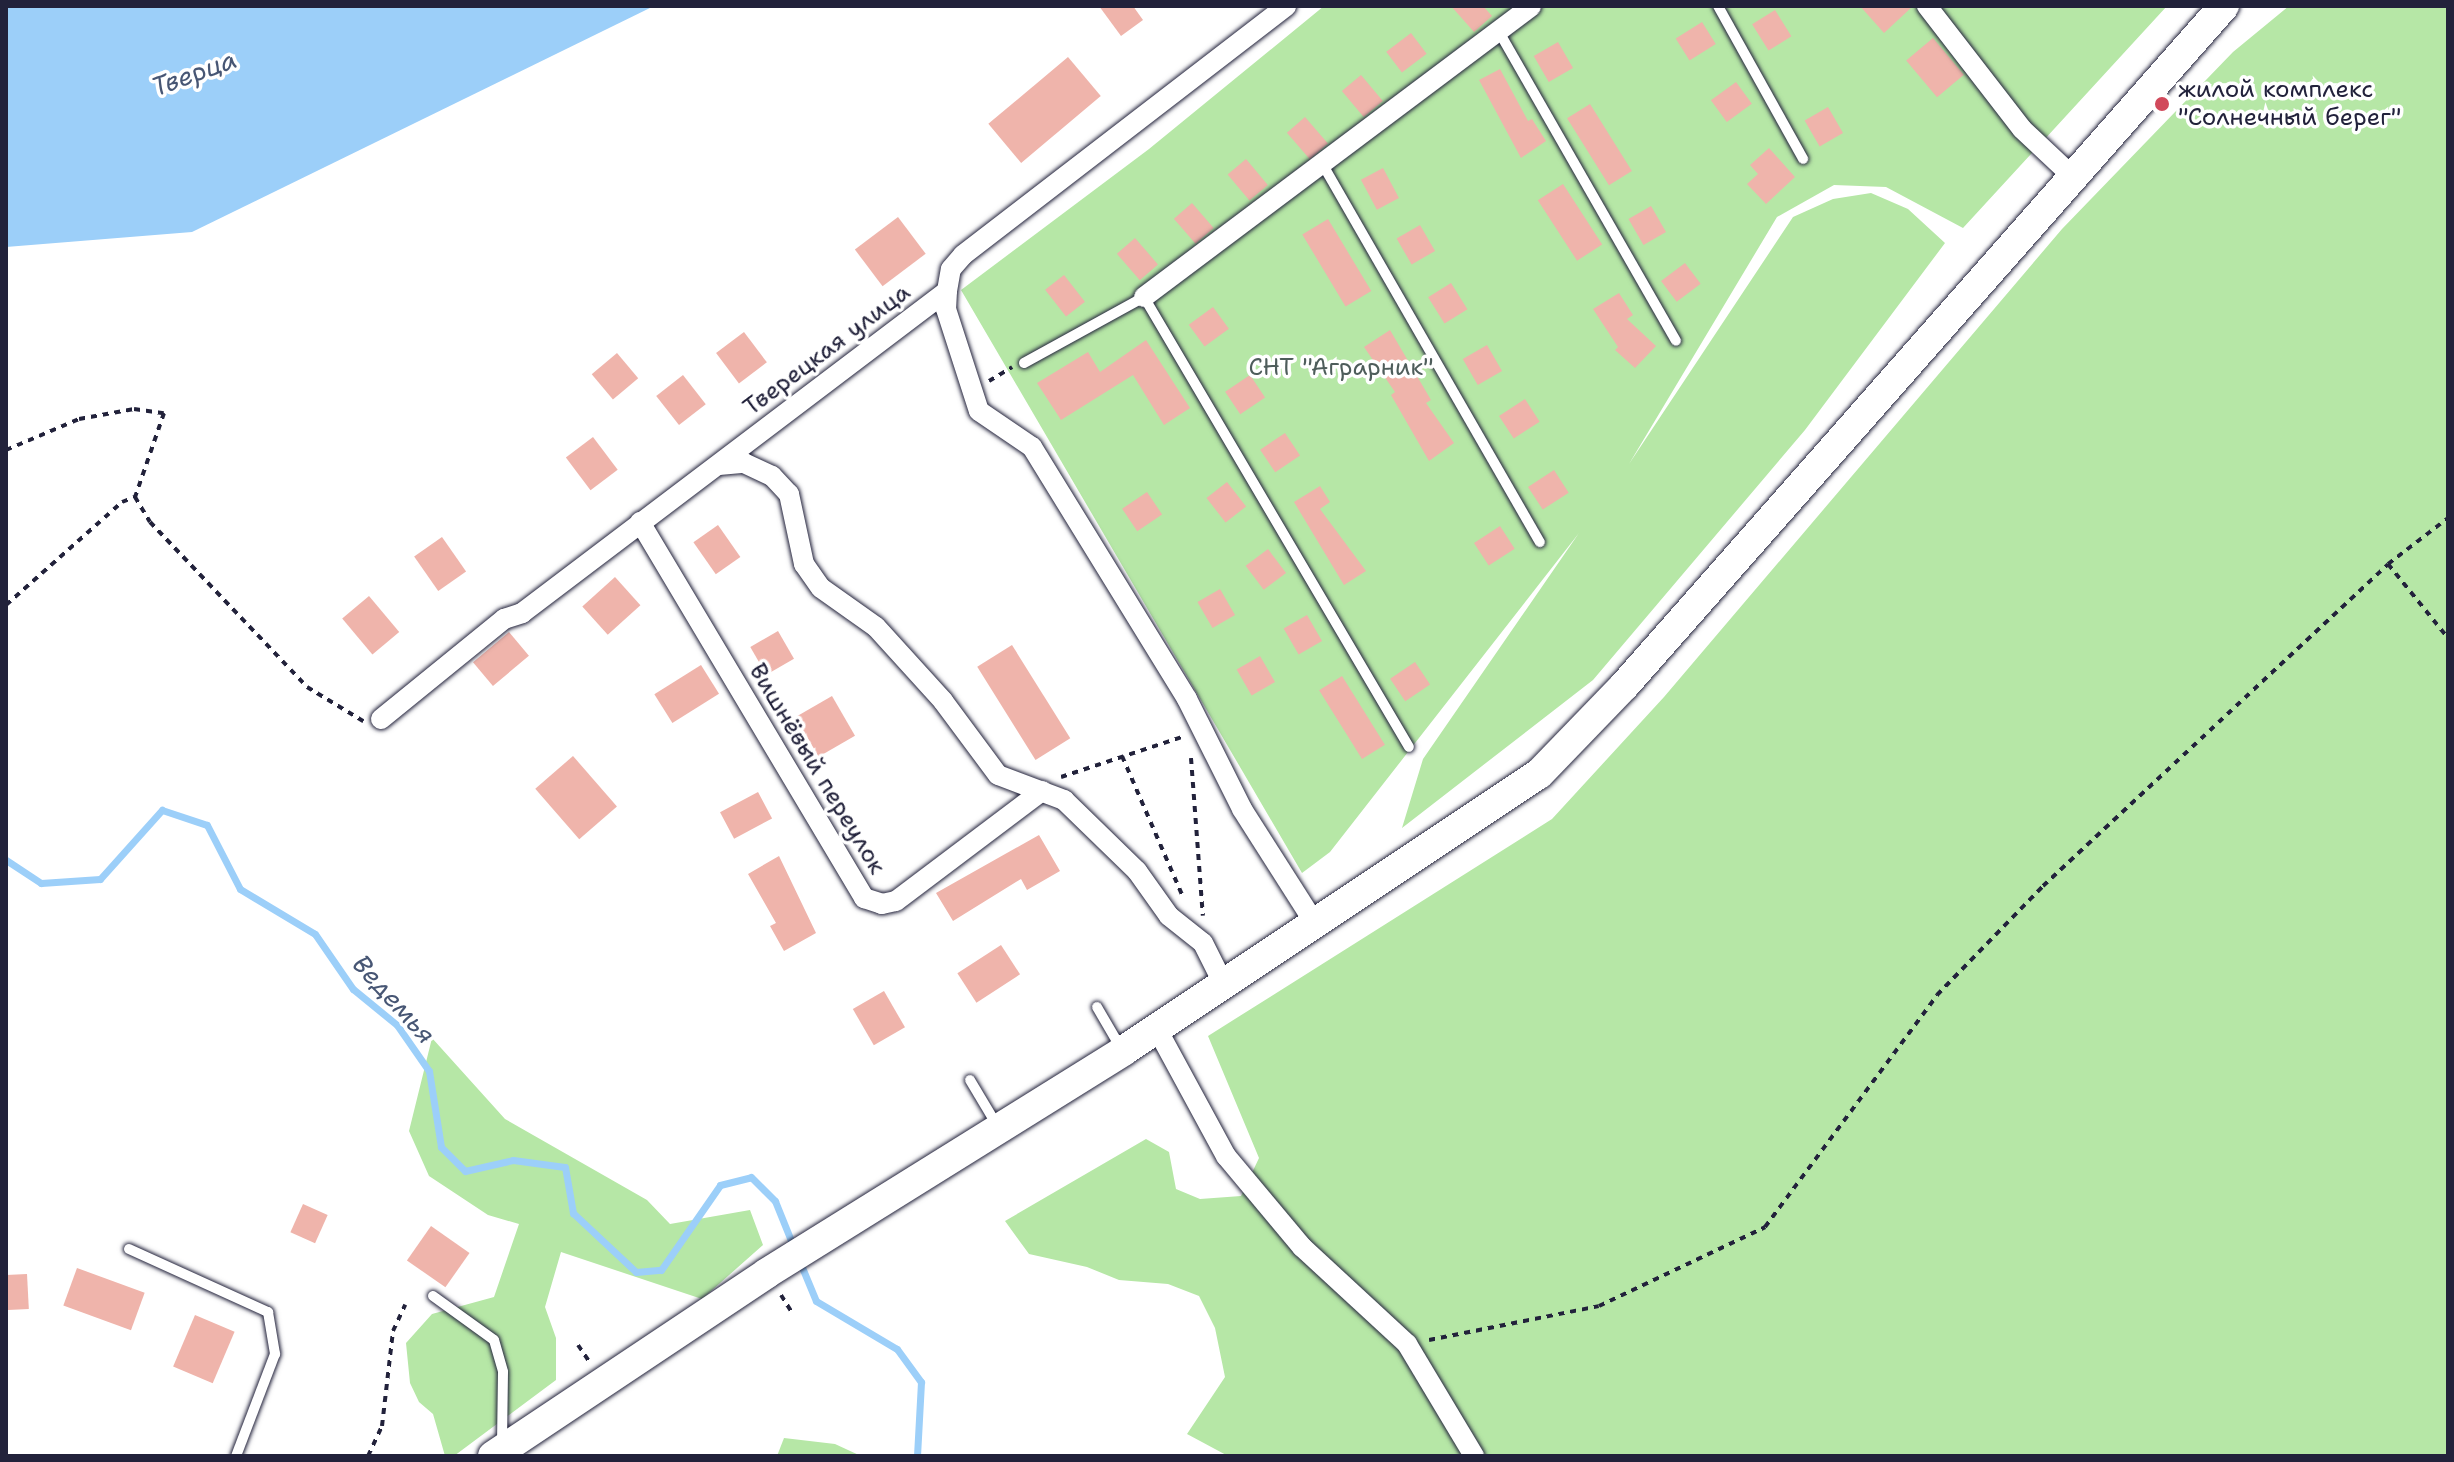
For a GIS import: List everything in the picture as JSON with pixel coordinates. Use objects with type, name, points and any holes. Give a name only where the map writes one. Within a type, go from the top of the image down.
[{"type":"main road","points":[[497,1453],[767,1273],[1123,1051],[1506,801],[1555,760],[2224,6]]},
{"type":"street","name":"Тверецкая улица","points":[[381,719],[504,619],[522,613],[947,291],[951,269],[963,255],[1286,6]]},
{"type":"street","points":[[1144,297],[1531,6]]},
{"type":"street","points":[[1927,6],[2022,129],[2072,176]]},
{"type":"street","points":[[947,291],[946,309],[979,411],[1032,447],[1187,699],[1242,809],[1316,925]]},
{"type":"street","points":[[718,465],[744,463],[772,476],[789,494],[804,564],[821,588],[876,627],[943,701],[998,775],[1064,800],[1149,884],[1169,916],[1203,943],[1224,985]]},
{"type":"street","name":"Вишнёвый переулок","points":[[640,522],[864,898],[882,904],[896,901],[1042,791]]},
{"type":"street","points":[[1157,1029],[1226,1156],[1302,1247],[1407,1344],[1474,1456]]},
{"type":"lane","points":[[1718,6],[1803,159]]},
{"type":"lane","points":[[1498,30],[1676,341]]},
{"type":"lane","points":[[1323,165],[1540,542]]},
{"type":"lane","points":[[1024,363],[1144,297],[1409,747]]},
{"type":"lane","points":[[1097,1007],[1123,1051]]},
{"type":"lane","points":[[970,1080],[999,1128]]},
{"type":"lane","points":[[129,1249],[268,1312],[275,1354],[236,1456]]},
{"type":"lane","points":[[433,1296],[494,1340],[503,1372],[497,1453]]},
{"type":"path","points":[[974,392],[1024,363]]},
{"type":"path","points":[[6,450],[79,419],[134,409],[164,413],[135,497],[122,502],[6,605]]},
{"type":"path","points":[[135,497],[150,522],[307,687],[362,721],[381,719]]},
{"type":"path","points":[[1407,1344],[1599,1306],[1765,1227],[1937,995],[2043,886],[2388,564],[2448,518]]},
{"type":"path","points":[[2388,564],[2448,638]]},
{"type":"path","points":[[1042,791],[1064,775],[1188,735],[1198,809],[1203,943]]},
{"type":"path","points":[[1122,756],[1185,900]]},
{"type":"path","points":[[368,1456],[382,1426],[393,1331],[405,1305]]},
{"type":"green space","name":"СНТ \"Аграрник\"","points":[[1324,6],[2167,6],[1963,228],[1886,187],[1834,185],[1777,217],[1629,464],[1793,217],[1833,199],[1871,193],[1908,209],[1945,243],[1805,430],[1593,680],[1402,828],[1423,759],[1579,533],[1330,852],[1302,873],[961,290],[1149,149]]},
{"type":"green space","points":[[2289,6],[2448,6],[2448,1456],[1228,1456],[1187,1434],[1225,1377],[1215,1328],[1199,1296],[1168,1284],[1119,1280],[1087,1267],[1029,1254],[1005,1221],[1146,1139],[1169,1152],[1176,1189],[1200,1199],[1241,1196],[1259,1158],[1208,1036],[1552,819],[1664,697],[2062,229],[2233,52]]},
{"type":"green space","points":[[432,1038],[505,1119],[647,1200],[670,1224],[750,1210],[763,1245],[702,1299],[561,1252],[545,1307],[556,1338],[556,1380],[454,1456],[445,1456],[433,1414],[419,1402],[410,1383],[406,1343],[432,1314],[494,1297],[519,1224],[488,1215],[429,1176],[409,1131]]},
{"type":"green space","points":[[784,1438],[835,1444],[861,1456],[777,1456]]},
{"type":"water","name":"Тверца","points":[[6,6],[654,6],[192,232],[6,247]]},
{"type":"building","points":[[1099,6],[1133,6],[1143,20],[1121,36]]},
{"type":"building","points":[[1451,6],[1483,6],[1492,16],[1474,32]]},
{"type":"building","points":[[1860,6],[1913,6],[1884,33]]},
{"type":"building","points":[[1775,10],[1791,36],[1769,51],[1752,24]]},
{"type":"building","points":[[1702,22],[1716,44],[1689,60],[1676,38]]},
{"type":"building","points":[[1411,33],[1427,54],[1402,72],[1386,52]]},
{"type":"building","points":[[1933,38],[1964,75],[1937,97],[1906,60]]},
{"type":"building","points":[[1558,42],[1573,68],[1549,82],[1534,56]]},
{"type":"building","points":[[1068,57],[1101,96],[1021,163],[988,124]]},
{"type":"building","points":[[1500,69],[1528,121],[1532,119],[1546,141],[1521,158],[1479,80]]},
{"type":"building","points":[[1361,75],[1383,101],[1364,117],[1342,91]]},
{"type":"building","points":[[1736,82],[1752,104],[1727,122],[1711,100]]},
{"type":"building","points":[[1590,104],[1632,171],[1609,185],[1567,118]]},
{"type":"building","points":[[1828,107],[1843,133],[1820,146],[1805,120]]},
{"type":"building","points":[[1305,117],[1328,143],[1310,159],[1287,133]]},
{"type":"building","points":[[1769,148],[1795,177],[1766,204],[1747,184],[1758,174],[1750,165]]},
{"type":"building","points":[[1246,159],[1268,185],[1249,200],[1228,174]]},
{"type":"building","points":[[1383,168],[1399,198],[1377,210],[1361,180]]},
{"type":"building","points":[[1563,184],[1602,244],[1577,261],[1538,200]]},
{"type":"building","points":[[1192,203],[1214,228],[1196,244],[1174,219]]},
{"type":"building","points":[[1651,206],[1666,232],[1643,245],[1628,219]]},
{"type":"building","points":[[898,217],[926,254],[883,286],[855,249]]},
{"type":"building","points":[[1328,219],[1371,291],[1346,306],[1302,234]]},
{"type":"building","points":[[1420,225],[1435,251],[1412,264],[1397,238]]},
{"type":"building","points":[[1135,238],[1158,264],[1140,280],[1117,254]]},
{"type":"building","points":[[1685,263],[1701,284],[1677,302],[1661,281]]},
{"type":"building","points":[[1064,275],[1085,302],[1066,317],[1045,290]]},
{"type":"building","points":[[1451,283],[1467,309],[1445,324],[1428,297]]},
{"type":"building","points":[[1619,293],[1633,315],[1627,319],[1656,346],[1635,368],[1615,350],[1618,347],[1593,309]]},
{"type":"building","points":[[1213,307],[1229,329],[1205,346],[1189,325]]},
{"type":"building","points":[[1390,330],[1431,400],[1426,403],[1454,443],[1429,461],[1391,395],[1395,392],[1364,347]]},
{"type":"building","points":[[744,332],[767,362],[739,383],[716,353]]},
{"type":"building","points":[[1146,340],[1190,408],[1164,425],[1133,375],[1061,420],[1037,383],[1088,352],[1100,372]]},
{"type":"building","points":[[1487,345],[1502,371],[1478,385],[1463,359]]},
{"type":"building","points":[[617,353],[638,378],[613,399],[592,374]]},
{"type":"building","points":[[683,375],[706,404],[679,425],[656,396]]},
{"type":"building","points":[[1250,375],[1265,397],[1240,414],[1225,392]]},
{"type":"building","points":[[1525,399],[1540,422],[1514,439],[1499,416]]},
{"type":"building","points":[[1285,433],[1300,455],[1275,472],[1260,450]]},
{"type":"building","points":[[593,437],[618,470],[591,490],[566,457]]},
{"type":"building","points":[[1554,470],[1569,493],[1543,510],[1528,487]]},
{"type":"building","points":[[1227,482],[1246,506],[1226,522],[1207,498]]},
{"type":"building","points":[[1320,486],[1330,502],[1320,509],[1366,571],[1344,585],[1294,502]]},
{"type":"building","points":[[1147,492],[1162,514],[1137,531],[1122,509]]},
{"type":"building","points":[[718,525],[740,557],[716,574],[693,542]]},
{"type":"building","points":[[1500,526],[1515,549],[1489,566],[1474,543]]},
{"type":"building","points":[[442,537],[466,571],[438,591],[414,557]]},
{"type":"building","points":[[1268,549],[1286,573],[1264,590],[1246,566]]},
{"type":"building","points":[[615,577],[640,605],[608,635],[582,606]]},
{"type":"building","points":[[1220,589],[1235,615],[1212,628],[1197,602]]},
{"type":"building","points":[[369,596],[399,632],[372,655],[342,618]]},
{"type":"building","points":[[1307,615],[1322,641],[1299,654],[1284,628]]},
{"type":"building","points":[[778,631],[794,659],[766,675],[750,647]]},
{"type":"building","points":[[509,632],[529,656],[493,686],[473,662]]},
{"type":"building","points":[[1012,645],[1070,738],[1036,760],[977,667]]},
{"type":"building","points":[[1260,656],[1275,682],[1252,695],[1237,670]]},
{"type":"building","points":[[1415,662],[1430,684],[1405,701],[1390,679]]},
{"type":"building","points":[[701,665],[719,694],[672,723],[654,694]]},
{"type":"building","points":[[1342,676],[1385,745],[1362,759],[1319,690]]},
{"type":"building","points":[[832,696],[855,736],[819,757],[796,717]]},
{"type":"building","points":[[573,756],[617,807],[579,839],[535,789]]},
{"type":"building","points":[[758,792],[772,818],[734,839],[720,812]]},
{"type":"building","points":[[1039,835],[1060,871],[1027,890],[1021,879],[953,921],[936,893]]},
{"type":"building","points":[[779,856],[816,933],[784,951],[770,926],[776,923],[748,874]]},
{"type":"building","points":[[1001,945],[1020,974],[976,1003],[957,973]]},
{"type":"building","points":[[884,991],[905,1027],[874,1045],[853,1009]]},
{"type":"building","points":[[303,1204],[328,1215],[315,1243],[290,1232]]},
{"type":"building","points":[[431,1226],[470,1253],[445,1287],[407,1260]]},
{"type":"building","points":[[77,1268],[145,1293],[131,1330],[63,1306]]},
{"type":"building","points":[[27,1274],[29,1309],[8,1310],[6,1275]]},
{"type":"building","points":[[195,1315],[235,1332],[213,1383],[173,1367]]},
{"type":"waterway","name":"Ведемья","points":[[6,860],[41,883],[100,879],[162,810],[207,825],[240,889],[315,934],[353,989],[397,1025],[429,1071],[441,1147],[465,1171],[513,1160],[565,1167],[573,1213],[636,1272],[661,1270],[720,1185],[751,1177],[775,1201],[794,1248]]},
{"type":"waterway","name":"Ведемья","points":[[799,1260],[816,1301],[897,1349],[921,1382],[917,1456]]},
{"type":"place","name":"жилой комплекс \"Солнечный берег\"","points":[[2162,104]]}]
